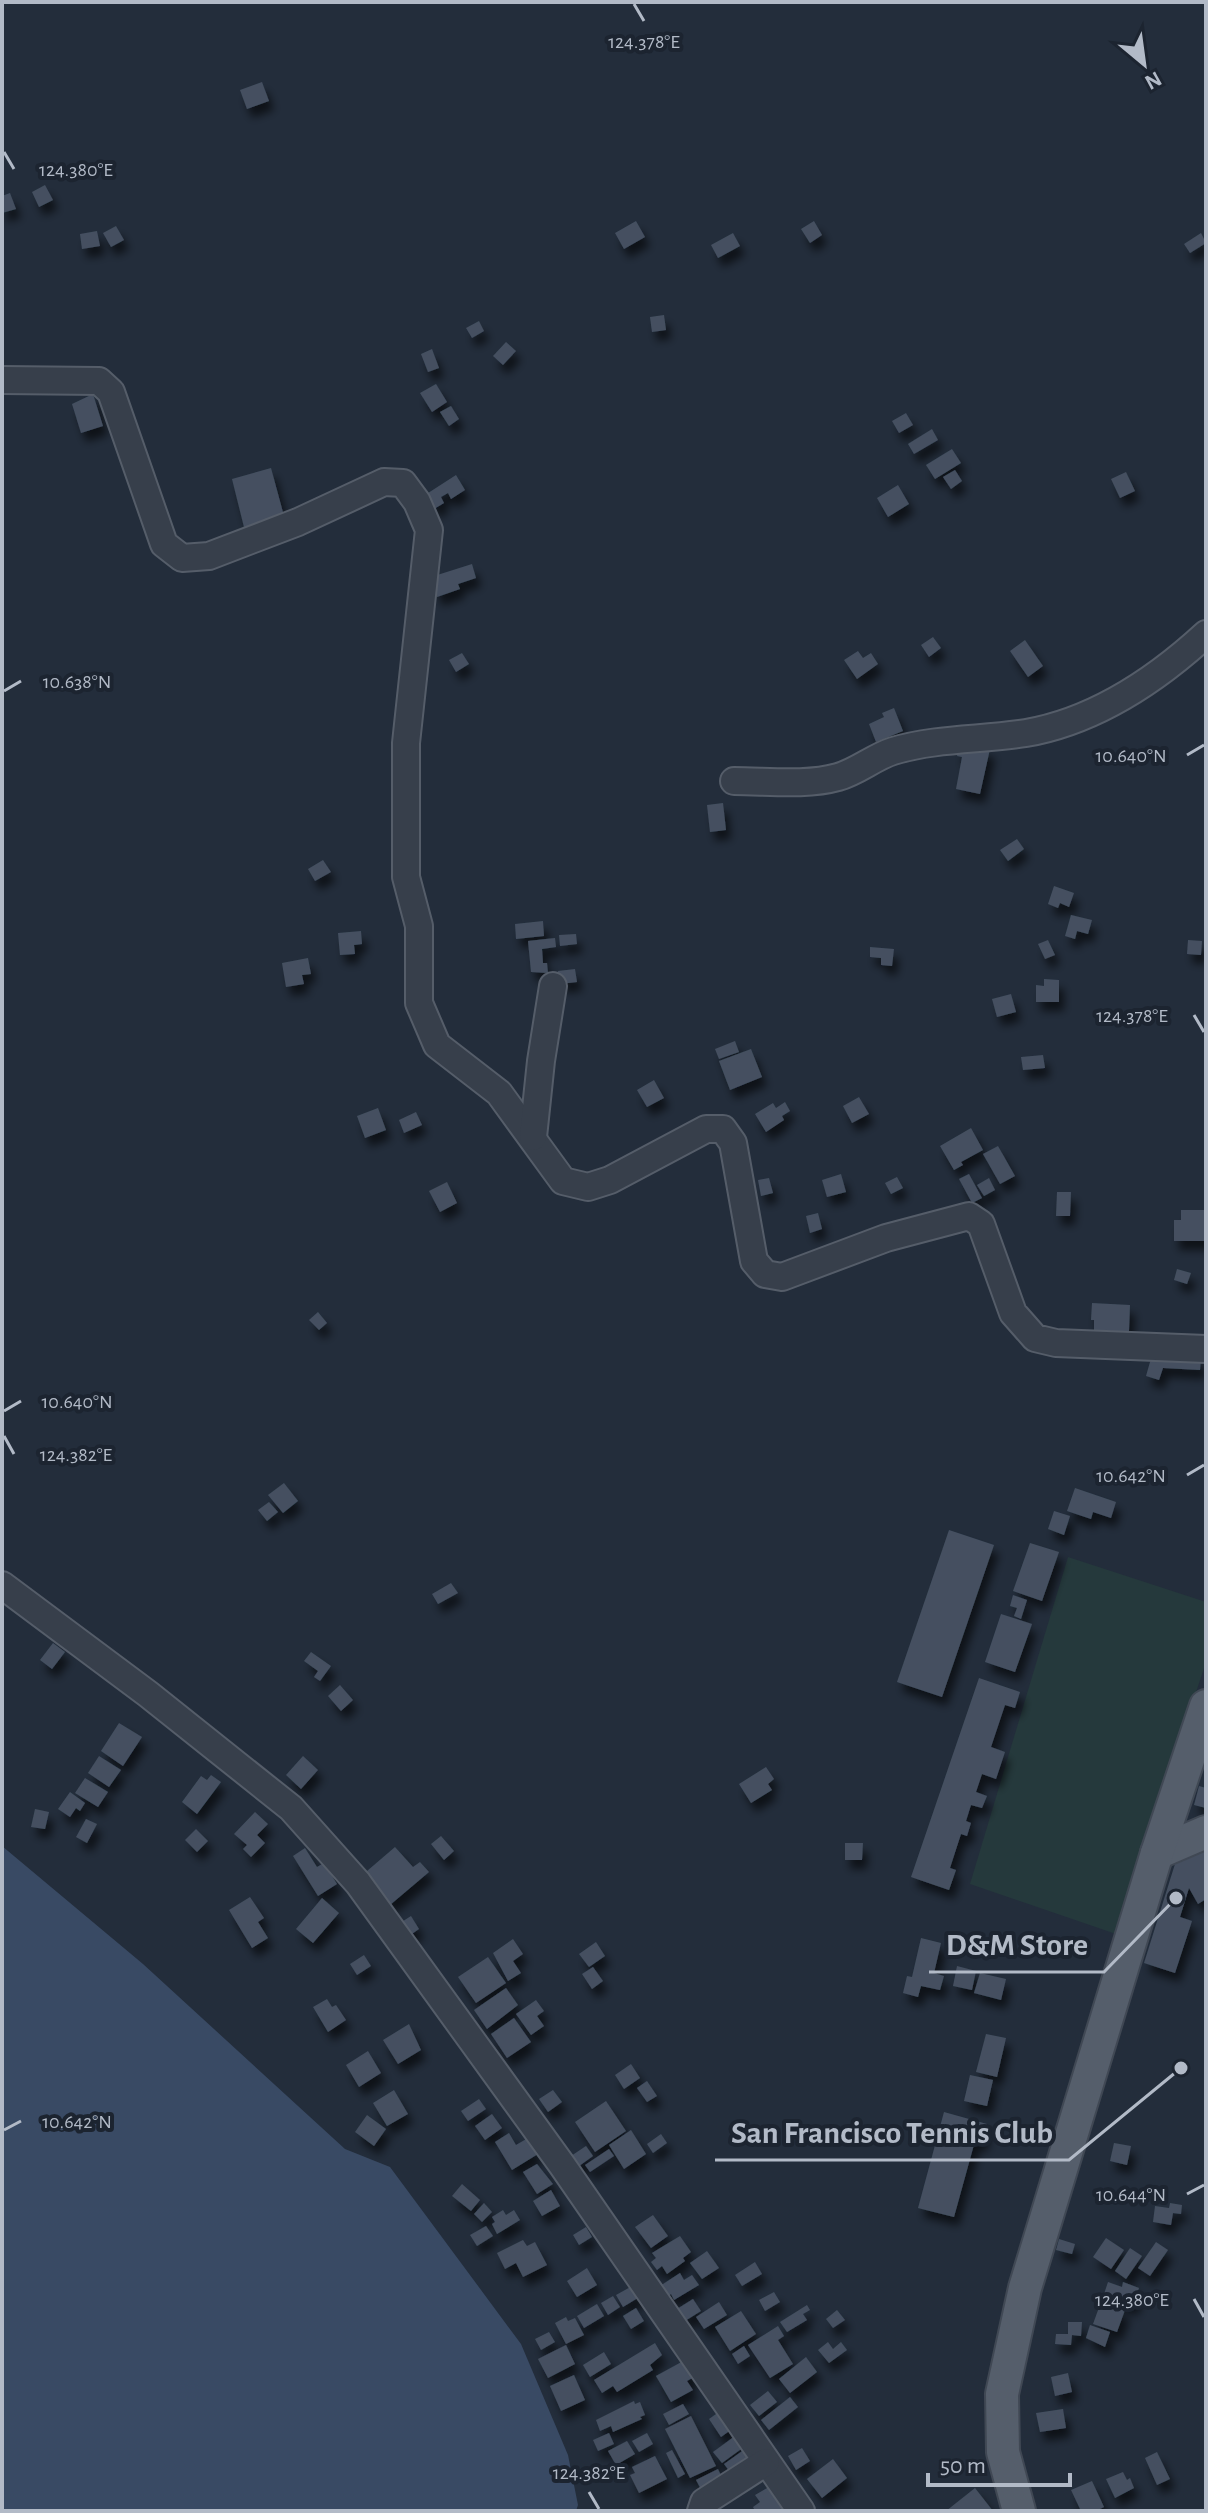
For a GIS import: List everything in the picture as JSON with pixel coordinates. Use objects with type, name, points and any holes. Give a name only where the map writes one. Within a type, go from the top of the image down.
[{"type":"main road","points":[[1019,2511],[1003,2452],[1002,2394],[1025,2288],[1157,1853],[1206,1706]]},
{"type":"main road","points":[[1157,1853],[1206,1832]]},
{"type":"street","points":[[2,380],[99,381],[111,392],[164,544],[182,558],[209,556],[298,522],[384,482],[403,483],[417,502],[429,530],[406,743],[406,877],[419,926],[419,1003],[437,1045],[499,1093],[563,1181],[588,1187],[610,1180],[706,1129],[723,1129],[733,1143],[754,1261],[765,1274],[782,1277],[886,1238],[969,1216],[981,1224],[1013,1313],[1035,1338],[1056,1343],[1206,1349]]},
{"type":"street","points":[[734,781],[808,781],[839,777],[893,751],[1029,733],[1075,718],[1133,692],[1172,666],[1206,634]]},
{"type":"street","points":[[533,1137],[553,986]]},
{"type":"street","points":[[2,1585],[148,1694],[291,1808],[358,1883],[562,2165],[801,2511]]},
{"type":"street","points":[[701,2511],[704,2502],[766,2462]]},
{"type":"green space","points":[[1068,1557],[1206,1602],[1206,1662],[1116,1934],[970,1884]]},
{"type":"water","points":[[2,1846],[143,1964],[345,2149],[390,2167],[521,2344],[568,2455],[578,2505],[576,2511],[2,2511]]},
{"type":"building","points":[[262,82],[269,101],[247,109],[240,90]]},
{"type":"building","points":[[45,185],[53,200],[39,207],[32,192]]},
{"type":"building","points":[[10,193],[16,209],[2,213],[2,196]]},
{"type":"building","points":[[636,221],[645,237],[624,249],[615,233]]},
{"type":"building","points":[[814,221],[822,235],[810,243],[801,229]]},
{"type":"building","points":[[116,226],[124,240],[111,247],[103,233]]},
{"type":"building","points":[[97,231],[100,246],[82,249],[80,234]]},
{"type":"building","points":[[733,233],[740,246],[718,258],[711,245]]},
{"type":"building","points":[[1201,233],[1206,243],[1190,253],[1184,244]]},
{"type":"building","points":[[664,315],[666,330],[652,332],[650,317]]},
{"type":"building","points":[[479,321],[484,331],[472,338],[466,328]]},
{"type":"building","points":[[506,342],[516,351],[503,365],[493,356]]},
{"type":"building","points":[[432,349],[439,368],[428,372],[421,354]]},
{"type":"building","points":[[436,384],[447,402],[432,412],[420,393]]},
{"type":"building","points":[[93,394],[103,426],[81,433],[72,404]]},
{"type":"building","points":[[451,406],[459,419],[449,426],[440,412]]},
{"type":"building","points":[[906,413],[913,425],[899,433],[892,421]]},
{"type":"building","points":[[932,429],[938,440],[914,454],[908,444]]},
{"type":"building","points":[[952,449],[961,463],[935,479],[926,465]]},
{"type":"building","points":[[271,468],[284,516],[244,527],[232,479]]},
{"type":"building","points":[[955,470],[962,481],[951,489],[943,477]]},
{"type":"building","points":[[1126,472],[1135,491],[1120,498],[1111,479]]},
{"type":"building","points":[[456,475],[465,490],[451,499],[448,493],[441,497],[444,503],[434,509],[425,495]]},
{"type":"building","points":[[898,485],[909,504],[888,517],[877,498]]},
{"type":"building","points":[[472,564],[476,578],[458,584],[460,589],[437,597],[431,577]]},
{"type":"building","points":[[933,637],[941,648],[929,657],[921,645]]},
{"type":"building","points":[[1025,640],[1043,666],[1028,677],[1010,651]]},
{"type":"building","points":[[858,651],[863,658],[871,653],[878,664],[857,679],[844,660]]},
{"type":"building","points":[[462,653],[469,664],[456,672],[449,660]]},
{"type":"building","points":[[894,708],[903,731],[876,742],[869,724]]},
{"type":"building","points":[[960,743],[990,749],[980,794],[956,789],[962,757],[957,756]]},
{"type":"building","points":[[723,803],[726,830],[710,832],[707,805]]},
{"type":"building","points":[[1017,839],[1024,849],[1008,861],[1000,850]]},
{"type":"building","points":[[323,860],[331,872],[315,881],[308,869]]},
{"type":"building","points":[[1054,886],[1074,893],[1069,907],[1060,903],[1058,908],[1048,904]]},
{"type":"building","points":[[1071,915],[1092,920],[1088,934],[1077,931],[1075,939],[1065,936]]},
{"type":"building","points":[[543,921],[544,936],[516,939],[515,924]]},
{"type":"building","points":[[361,931],[362,944],[354,945],[355,954],[340,955],[338,933]]},
{"type":"building","points":[[576,934],[577,944],[560,946],[559,935]]},
{"type":"building","points":[[555,938],[556,947],[542,949],[543,963],[547,963],[548,973],[531,972],[528,941]]},
{"type":"building","points":[[1048,940],[1055,955],[1045,959],[1038,944]]},
{"type":"building","points":[[1188,940],[1202,941],[1201,955],[1187,954]]},
{"type":"building","points":[[870,947],[894,949],[892,966],[881,965],[881,958],[870,957]]},
{"type":"building","points":[[308,958],[311,974],[302,975],[304,984],[286,987],[282,963]]},
{"type":"building","points":[[575,969],[577,982],[560,984],[558,971]]},
{"type":"building","points":[[1044,979],[1059,980],[1059,1002],[1036,1002],[1036,985],[1044,986]]},
{"type":"building","points":[[1011,994],[1016,1012],[997,1017],[992,999]]},
{"type":"building","points":[[735,1041],[739,1052],[719,1059],[715,1049]]},
{"type":"building","points":[[751,1049],[762,1077],[730,1090],[719,1061]]},
{"type":"building","points":[[1043,1055],[1045,1068],[1023,1070],[1021,1057]]},
{"type":"building","points":[[654,1080],[664,1098],[647,1107],[637,1090]]},
{"type":"building","points":[[859,1097],[869,1114],[852,1123],[843,1106]]},
{"type":"building","points":[[785,1102],[790,1111],[782,1116],[784,1120],[766,1132],[755,1114],[773,1103],[776,1108]]},
{"type":"building","points":[[378,1108],[386,1130],[365,1138],[357,1116]]},
{"type":"building","points":[[416,1112],[422,1125],[404,1133],[399,1120]]},
{"type":"building","points":[[971,1128],[983,1150],[961,1162],[963,1165],[954,1170],[940,1146]]},
{"type":"building","points":[[998,1146],[1015,1176],[1000,1184],[983,1154]]},
{"type":"building","points":[[841,1174],[846,1192],[827,1197],[822,1180]]},
{"type":"building","points":[[969,1174],[982,1198],[972,1203],[959,1179]]},
{"type":"building","points":[[897,1177],[903,1188],[891,1194],[885,1183]]},
{"type":"building","points":[[769,1178],[773,1193],[761,1196],[758,1180]]},
{"type":"building","points":[[989,1178],[995,1190],[984,1196],[977,1185]]},
{"type":"building","points":[[447,1182],[457,1203],[440,1212],[429,1191]]},
{"type":"building","points":[[1057,1192],[1071,1192],[1070,1216],[1056,1216]]},
{"type":"building","points":[[1181,1210],[1206,1210],[1206,1241],[1174,1241],[1174,1220],[1181,1220]]},
{"type":"building","points":[[818,1213],[822,1229],[810,1233],[806,1216]]},
{"type":"building","points":[[1177,1269],[1191,1273],[1187,1284],[1174,1280]]},
{"type":"building","points":[[1092,1303],[1130,1305],[1129,1331],[1124,1331],[1124,1336],[1114,1335],[1114,1331],[1094,1330]]},
{"type":"building","points":[[318,1312],[327,1323],[319,1330],[309,1320]]},
{"type":"building","points":[[1152,1355],[1201,1358],[1200,1370],[1163,1368],[1159,1380],[1146,1376]]},
{"type":"building","points":[[284,1483],[298,1501],[283,1513],[268,1495]]},
{"type":"building","points":[[1075,1488],[1116,1502],[1111,1518],[1093,1512],[1091,1519],[1067,1511]]},
{"type":"building","points":[[269,1502],[278,1512],[267,1521],[258,1510]]},
{"type":"building","points":[[1054,1511],[1070,1516],[1064,1535],[1048,1529]]},
{"type":"building","points":[[949,1530],[994,1545],[942,1697],[897,1682]]},
{"type":"building","points":[[1030,1543],[1059,1552],[1042,1601],[1013,1591]]},
{"type":"building","points":[[451,1583],[458,1593],[438,1604],[432,1594]]},
{"type":"building","points":[[1013,1595],[1027,1600],[1021,1619],[1014,1616],[1017,1608],[1010,1606]]},
{"type":"building","points":[[1001,1614],[1032,1624],[1015,1672],[985,1662]]},
{"type":"building","points":[[53,1643],[65,1652],[52,1669],[40,1660]]},
{"type":"building","points":[[311,1652],[331,1666],[320,1681],[314,1677],[318,1671],[304,1661]]},
{"type":"building","points":[[979,1678],[1020,1692],[1015,1708],[1005,1705],[991,1747],[1005,1752],[996,1779],[982,1774],[976,1792],[987,1796],[982,1808],[971,1805],[966,1821],[971,1823],[967,1836],[961,1834],[950,1868],[956,1870],[949,1890],[911,1877]]},
{"type":"building","points":[[340,1685],[353,1700],[341,1711],[328,1696]]},
{"type":"building","points":[[119,1723],[142,1737],[123,1766],[101,1751]]},
{"type":"building","points":[[99,1756],[121,1770],[109,1787],[88,1773]]},
{"type":"building","points":[[303,1756],[318,1770],[301,1789],[286,1775]]},
{"type":"building","points":[[766,1767],[774,1779],[768,1784],[772,1790],[751,1803],[739,1784]]},
{"type":"building","points":[[211,1775],[221,1782],[197,1814],[182,1802],[201,1776],[207,1780]]},
{"type":"building","points":[[85,1778],[108,1792],[98,1807],[75,1793]]},
{"type":"building","points":[[1199,1786],[1206,1788],[1206,1808],[1194,1805]]},
{"type":"building","points":[[70,1792],[85,1803],[80,1811],[76,1808],[70,1817],[58,1809]]},
{"type":"building","points":[[35,1809],[49,1812],[45,1829],[31,1827]]},
{"type":"building","points":[[255,1812],[268,1824],[257,1835],[265,1843],[251,1857],[243,1849],[247,1845],[234,1834]]},
{"type":"building","points":[[86,1819],[97,1824],[87,1843],[76,1837]]},
{"type":"building","points":[[196,1829],[208,1841],[197,1852],[185,1840]]},
{"type":"building","points":[[441,1836],[454,1851],[444,1860],[431,1844]]},
{"type":"building","points":[[845,1843],[863,1843],[862,1860],[845,1860]]},
{"type":"building","points":[[395,1847],[413,1867],[420,1862],[429,1872],[390,1905],[360,1877]]},
{"type":"building","points":[[1206,1847],[1206,1899],[1198,1904],[1189,1888],[1180,1917],[1192,1921],[1175,1973],[1144,1963],[1175,1864]]},
{"type":"building","points":[[305,1848],[317,1867],[324,1863],[337,1884],[318,1896],[293,1856]]},
{"type":"building","points":[[250,1897],[264,1918],[258,1922],[268,1938],[252,1948],[229,1910]]},
{"type":"building","points":[[322,1898],[339,1913],[313,1943],[296,1929]]},
{"type":"building","points":[[411,1916],[419,1929],[406,1938],[397,1925]]},
{"type":"building","points":[[921,1938],[941,1943],[934,1973],[944,1976],[940,1990],[921,1986],[918,1997],[903,1993],[907,1976],[912,1977]]},
{"type":"building","points":[[513,1939],[523,1954],[513,1961],[521,1973],[508,1981],[493,1953]]},
{"type":"building","points":[[596,1942],[605,1956],[589,1967],[579,1954]]},
{"type":"building","points":[[364,1955],[371,1966],[357,1975],[350,1964]]},
{"type":"building","points":[[488,1957],[506,1983],[476,2003],[458,1977]]},
{"type":"building","points":[[957,1966],[976,1971],[972,1990],[953,1986]]},
{"type":"building","points":[[593,1967],[603,1981],[592,1989],[582,1974]]},
{"type":"building","points":[[980,1973],[1006,1979],[1001,2000],[974,1993]]},
{"type":"building","points":[[506,1988],[518,2005],[487,2029],[474,2010]]},
{"type":"building","points":[[327,1999],[332,2007],[336,2005],[346,2020],[328,2032],[313,2007]]},
{"type":"building","points":[[536,2000],[544,2011],[537,2016],[544,2026],[531,2035],[516,2014]]},
{"type":"building","points":[[514,2018],[531,2042],[507,2058],[491,2034]]},
{"type":"building","points":[[409,2024],[421,2050],[398,2064],[383,2040]]},
{"type":"building","points":[[986,2034],[1006,2038],[997,2077],[976,2072]]},
{"type":"building","points":[[368,2051],[381,2073],[359,2087],[346,2065]]},
{"type":"building","points":[[631,2064],[640,2078],[624,2089],[615,2075]]},
{"type":"building","points":[[970,2075],[993,2080],[987,2106],[964,2101]]},
{"type":"building","points":[[647,2081],[657,2096],[647,2102],[637,2088]]},
{"type":"building","points":[[394,2090],[408,2114],[387,2126],[373,2103]]},
{"type":"building","points":[[553,2090],[562,2102],[548,2112],[539,2099]]},
{"type":"building","points":[[479,2099],[486,2109],[468,2121],[461,2111]]},
{"type":"building","points":[[606,2101],[626,2131],[595,2152],[575,2122]]},
{"type":"building","points":[[944,2112],[987,2124],[982,2143],[975,2141],[954,2217],[918,2208]]},
{"type":"building","points":[[492,2114],[502,2128],[485,2140],[475,2126]]},
{"type":"building","points":[[367,2115],[386,2129],[374,2146],[355,2132]]},
{"type":"building","points":[[631,2130],[646,2154],[624,2169],[609,2145]]},
{"type":"building","points":[[509,2133],[516,2145],[528,2138],[538,2154],[512,2170],[495,2142]]},
{"type":"building","points":[[661,2134],[667,2143],[653,2153],[647,2144]]},
{"type":"building","points":[[1114,2143],[1131,2146],[1127,2165],[1110,2161]]},
{"type":"building","points":[[586,2146],[593,2156],[575,2169],[568,2158]]},
{"type":"building","points":[[609,2149],[614,2156],[590,2172],[585,2165]]},
{"type":"building","points":[[537,2164],[553,2184],[537,2194],[523,2172]]},
{"type":"building","points":[[462,2184],[480,2200],[471,2211],[452,2196]]},
{"type":"building","points":[[551,2190],[560,2206],[542,2216],[533,2201]]},
{"type":"building","points":[[484,2203],[492,2212],[482,2222],[474,2214]]},
{"type":"building","points":[[1170,2203],[1182,2205],[1181,2214],[1173,2213],[1171,2225],[1153,2222],[1155,2206],[1169,2208]]},
{"type":"building","points":[[503,2210],[506,2215],[514,2210],[520,2220],[497,2234],[492,2217]]},
{"type":"building","points":[[653,2215],[668,2236],[651,2248],[635,2227]]},
{"type":"building","points":[[486,2226],[493,2236],[477,2246],[470,2235]]},
{"type":"building","points":[[586,2227],[592,2237],[579,2245],[573,2235]]},
{"type":"building","points":[[680,2236],[691,2252],[683,2258],[685,2261],[667,2274],[662,2266],[657,2270],[651,2262],[656,2258],[652,2253]]},
{"type":"building","points":[[1106,2238],[1124,2250],[1111,2269],[1093,2257]]},
{"type":"building","points":[[1059,2239],[1075,2244],[1072,2254],[1056,2250]]},
{"type":"building","points":[[523,2240],[527,2246],[535,2242],[547,2265],[523,2277],[516,2263],[505,2269],[497,2253]]},
{"type":"building","points":[[1156,2242],[1168,2250],[1150,2276],[1138,2268]]},
{"type":"building","points":[[1130,2248],[1142,2256],[1126,2279],[1115,2271]]},
{"type":"building","points":[[707,2251],[719,2268],[702,2279],[690,2263]]},
{"type":"building","points":[[755,2262],[762,2274],[742,2286],[735,2275]]},
{"type":"building","points":[[587,2268],[597,2285],[577,2297],[567,2281]]},
{"type":"building","points":[[680,2273],[684,2280],[692,2275],[699,2285],[674,2300],[671,2294],[667,2297],[660,2286]]},
{"type":"building","points":[[1108,2282],[1122,2287],[1123,2282],[1139,2288],[1133,2307],[1103,2297]]},
{"type":"building","points":[[634,2285],[641,2296],[623,2307],[616,2295]]},
{"type":"building","points":[[774,2292],[780,2302],[765,2311],[759,2300]]},
{"type":"building","points":[[613,2296],[620,2307],[608,2315],[601,2303]]},
{"type":"building","points":[[693,2299],[701,2311],[685,2321],[677,2309]]},
{"type":"building","points":[[719,2302],[727,2315],[704,2329],[696,2317]]},
{"type":"building","points":[[1101,2302],[1125,2310],[1117,2332],[1093,2324]]},
{"type":"building","points":[[597,2304],[604,2316],[584,2328],[577,2316]]},
{"type":"building","points":[[807,2305],[810,2310],[803,2314],[807,2320],[787,2332],[780,2322]]},
{"type":"building","points":[[636,2308],[644,2321],[631,2329],[623,2316]]},
{"type":"building","points":[[837,2310],[845,2320],[833,2328],[826,2319]]},
{"type":"building","points":[[741,2311],[756,2334],[730,2351],[715,2327]]},
{"type":"building","points":[[566,2317],[568,2321],[575,2318],[584,2335],[566,2344],[555,2323]]},
{"type":"building","points":[[1068,2322],[1082,2322],[1081,2336],[1072,2335],[1071,2345],[1055,2344],[1056,2334],[1068,2334]]},
{"type":"building","points":[[1090,2325],[1110,2332],[1105,2347],[1086,2338]]},
{"type":"building","points":[[778,2326],[784,2336],[778,2340],[793,2364],[770,2378],[748,2345]]},
{"type":"building","points":[[549,2332],[555,2342],[541,2350],[535,2339]]},
{"type":"building","points":[[828,2342],[833,2349],[841,2342],[847,2350],[829,2363],[818,2350]]},
{"type":"building","points":[[655,2343],[662,2355],[650,2365],[653,2370],[617,2392],[613,2386],[602,2393],[594,2380]]},
{"type":"building","points":[[566,2345],[575,2364],[548,2378],[538,2359]]},
{"type":"building","points":[[744,2346],[750,2356],[738,2364],[732,2354]]},
{"type":"building","points":[[604,2352],[611,2364],[590,2377],[583,2365]]},
{"type":"building","points":[[806,2357],[817,2372],[790,2393],[779,2379]]},
{"type":"building","points":[[685,2360],[694,2377],[687,2381],[693,2390],[671,2402],[656,2376]]},
{"type":"building","points":[[1068,2373],[1072,2392],[1055,2396],[1051,2377]]},
{"type":"building","points":[[574,2375],[585,2400],[561,2411],[550,2386]]},
{"type":"building","points":[[768,2391],[777,2402],[759,2416],[750,2405]]},
{"type":"building","points":[[790,2397],[798,2407],[769,2430],[761,2420]]},
{"type":"building","points":[[634,2401],[635,2404],[640,2402],[645,2415],[640,2417],[642,2419],[613,2432],[611,2426],[600,2431],[596,2420]]},
{"type":"building","points":[[683,2404],[689,2414],[669,2425],[663,2414]]},
{"type":"building","points":[[723,2409],[735,2427],[721,2437],[709,2419]]},
{"type":"building","points":[[1063,2409],[1066,2428],[1040,2432],[1036,2413]]},
{"type":"building","points":[[691,2416],[716,2466],[690,2478],[665,2429]]},
{"type":"building","points":[[609,2433],[614,2444],[598,2451],[593,2440]]},
{"type":"building","points":[[647,2433],[653,2444],[639,2452],[632,2441]]},
{"type":"building","points":[[735,2436],[744,2447],[722,2463],[713,2452]]},
{"type":"building","points":[[627,2441],[635,2454],[616,2465],[608,2451]]},
{"type":"building","points":[[802,2448],[810,2461],[796,2470],[788,2456]]},
{"type":"building","points":[[745,2449],[753,2461],[733,2476],[724,2464]]},
{"type":"building","points":[[672,2450],[685,2474],[678,2478],[666,2453]]},
{"type":"building","points":[[1157,2452],[1170,2479],[1157,2485],[1145,2458]]},
{"type":"building","points":[[655,2456],[667,2479],[639,2493],[630,2475],[635,2473],[632,2467]]},
{"type":"building","points":[[833,2459],[847,2478],[822,2498],[807,2479]]},
{"type":"building","points":[[718,2469],[724,2482],[703,2493],[696,2480]]},
{"type":"building","points":[[1123,2472],[1134,2488],[1115,2498],[1106,2479]]},
{"type":"building","points":[[1092,2481],[1104,2507],[1096,2511],[1081,2511],[1071,2490]]},
{"type":"building","points":[[774,2484],[791,2511],[755,2511],[753,2507],[760,2502],[755,2495]]},
{"type":"building","points":[[975,2488],[993,2511],[946,2511]]},
{"type":"place","name":"D&M Store","points":[[1176,1898]]},
{"type":"place","name":"San Francisco Tennis Club","points":[[1181,2068]]}]
